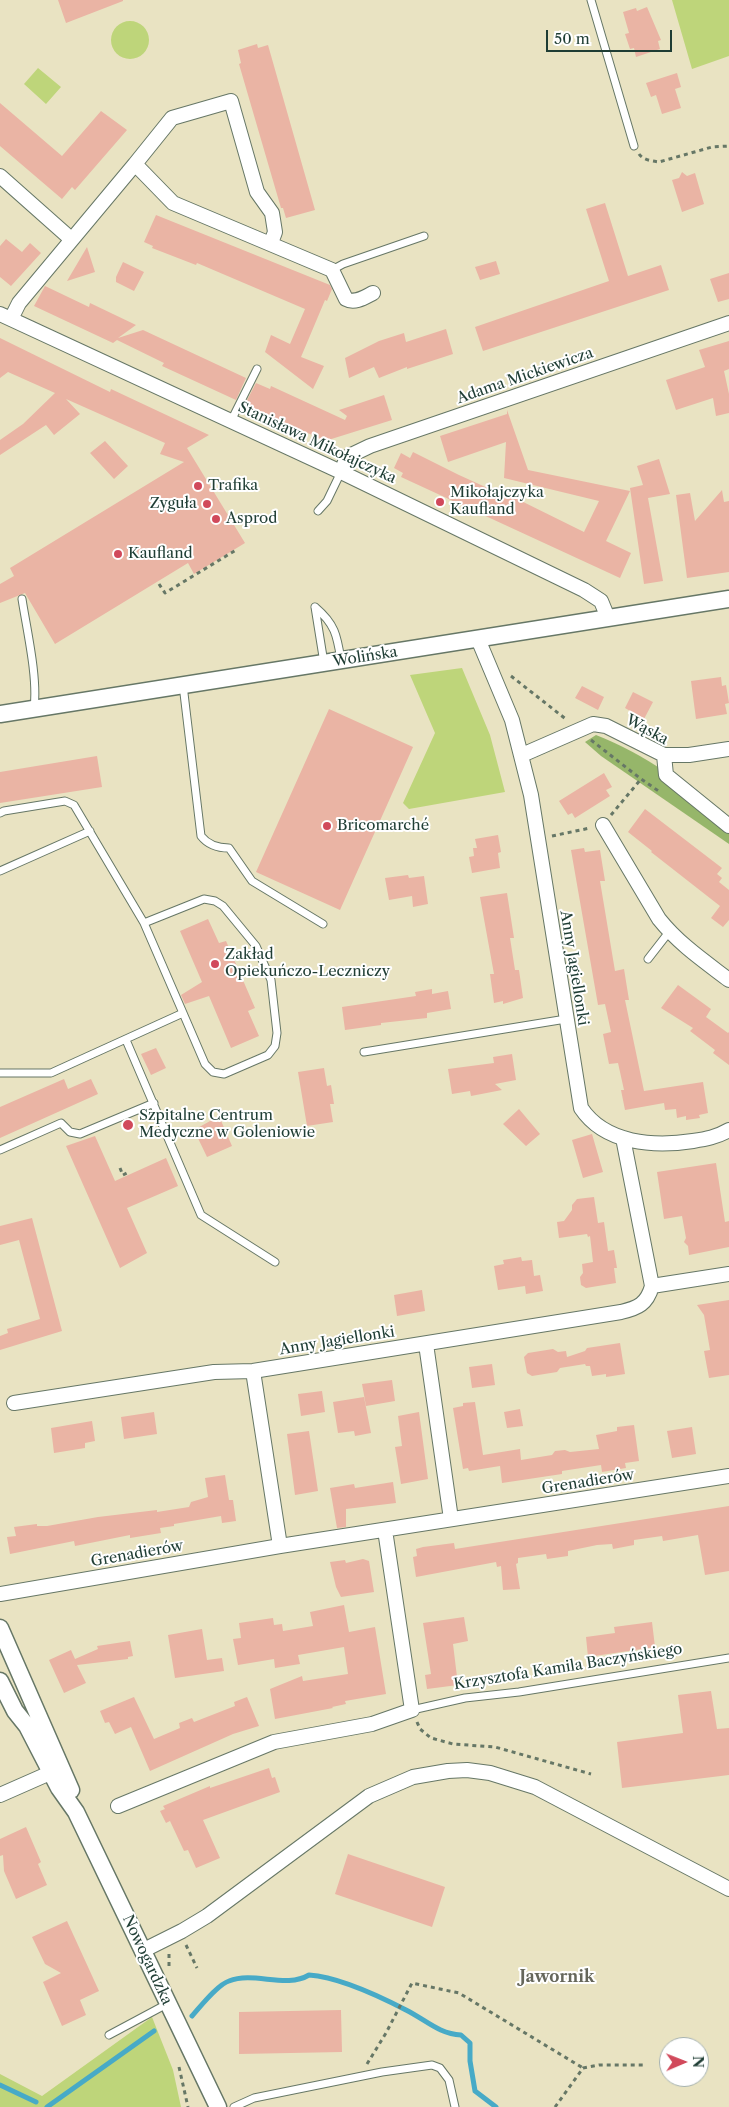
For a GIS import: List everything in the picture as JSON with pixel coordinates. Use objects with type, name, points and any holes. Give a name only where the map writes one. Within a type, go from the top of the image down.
[{"type":"street","points":[[6,317],[19,304],[172,118],[231,100],[257,192],[272,213],[275,232],[271,243]]},
{"type":"street","points":[[135,164],[173,204],[271,243],[332,270],[346,299],[351,302],[373,293]]},
{"type":"street","points":[[0,176],[71,239]]},
{"type":"street","name":"Stanisława Mikołajczyka","points":[[6,317],[342,472],[584,590],[601,601],[608,618]]},
{"type":"street","name":"Adama Mickiewicza","points":[[342,472],[347,457],[370,446],[729,323]]},
{"type":"street","name":"Wolińska","points":[[0,714],[729,599]]},
{"type":"street","name":"Anny Jagiellonki","points":[[478,639],[512,720],[531,795],[581,1108],[587,1118],[597,1125],[623,1138],[645,1143],[663,1144],[711,1138],[729,1130]]},
{"type":"street","name":"Wąska","points":[[522,755],[594,724],[606,726],[664,755],[666,775],[729,826]]},
{"type":"street","points":[[664,755],[689,755],[729,749]]},
{"type":"street","points":[[603,825],[659,919],[669,932],[681,944],[729,980]]},
{"type":"street","points":[[623,1138],[652,1286],[729,1274]]},
{"type":"street","name":"Anny Jagiellonki","points":[[14,1404],[214,1372],[253,1371],[634,1309],[644,1304],[652,1286]]},
{"type":"street","points":[[426,1344],[451,1520]]},
{"type":"street","points":[[253,1371],[280,1546]]},
{"type":"street","name":"Grenadierów","points":[[0,1594],[280,1546],[729,1476]]},
{"type":"street","points":[[385,1530],[412,1710]]},
{"type":"street","name":"Nowogardzka","points":[[0,1628],[57,1770]]},
{"type":"street","name":"Nowogardzka","points":[[0,1681],[74,1798],[76,1812],[218,2107]]},
{"type":"street","name":"Krzysztofa Kamila Baczyńskiego","points":[[118,1806],[274,1742],[372,1724],[412,1710]]},
{"type":"street","points":[[0,1795],[57,1770]]},
{"type":"street","points":[[142,1951],[182,1931],[223,1905],[369,1796],[390,1785],[413,1777],[448,1771],[467,1770],[490,1773],[536,1787],[729,1889]]},
{"type":"lane","points":[[591,0],[634,146]]},
{"type":"lane","points":[[332,270],[343,264],[424,236]]},
{"type":"lane","points":[[231,421],[257,369]]},
{"type":"lane","points":[[318,511],[327,501],[342,472]]},
{"type":"lane","points":[[22,599],[33,675],[34,709]]},
{"type":"lane","points":[[324,663],[315,607],[326,616],[336,632],[341,660]]},
{"type":"lane","points":[[183,685],[201,836],[215,847],[230,848],[252,881],[263,890],[323,924]]},
{"type":"lane","points":[[0,813],[66,801],[74,806],[144,923],[206,1064],[214,1072],[224,1074],[268,1055],[275,1046],[277,1033],[271,980],[256,946],[223,906],[215,901],[204,899],[144,923]]},
{"type":"lane","points":[[0,871],[90,831]]},
{"type":"lane","points":[[648,959],[669,932]]},
{"type":"lane","points":[[0,1073],[51,1073],[183,1013]]},
{"type":"lane","points":[[364,1052],[566,1019]]},
{"type":"lane","points":[[126,1040],[201,1215],[275,1262]]},
{"type":"lane","points":[[0,1150],[61,1123],[70,1132],[80,1134],[154,1104]]},
{"type":"lane","name":"Krzysztofa Kamila Baczyńskiego","points":[[412,1710],[465,1698],[519,1692],[729,1658]]},
{"type":"lane","points":[[110,2036],[168,2003]]},
{"type":"lane","points":[[234,2107],[254,2098],[358,2077],[432,2065],[440,2068],[449,2080],[455,2107]]},
{"type":"path","points":[[634,146],[641,157],[659,162],[712,146],[729,146]]},
{"type":"path","points":[[159,584],[165,593],[236,550]]},
{"type":"path","points":[[509,674],[641,779],[665,795]]},
{"type":"path","points":[[120,1168],[122,1174],[129,1172]]},
{"type":"path","points":[[412,1710],[420,1729],[432,1738],[453,1744],[495,1747],[591,1774]]},
{"type":"path","points":[[180,1945],[185,1942],[197,1968]]},
{"type":"path","points":[[169,1951],[175,1947]]},
{"type":"path","points":[[358,2077],[386,2033],[412,1983],[459,1993],[583,2068],[599,2065],[646,2065]]},
{"type":"path","points":[[178,2064],[188,2107]]},
{"type":"path","points":[[555,2107],[583,2068]]},
{"type":"green space","points":[[672,0],[729,0],[729,56],[692,69]]},
{"type":"green space","points":[[130,21],[143,27],[149,40],[143,53],[130,59],[117,53],[111,40],[117,27]]},
{"type":"green space","points":[[38,68],[61,87],[46,104],[24,84]]},
{"type":"green space","points":[[462,668],[490,735],[505,792],[409,809],[403,803],[435,733],[410,675]]},
{"type":"green space","points":[[596,735],[649,761],[729,819],[729,844],[601,756],[585,742]]},
{"type":"green space","points":[[152,2017],[173,2070],[181,2107],[0,2107],[0,2074],[42,2096]]},
{"type":"building","points":[[58,0],[123,0],[123,1],[66,23]]},
{"type":"building","points":[[647,7],[661,40],[658,41],[660,49],[636,57],[634,48],[630,49],[625,34],[629,33],[623,12],[636,8],[637,11]]},
{"type":"building","points":[[257,44],[258,48],[268,45],[315,210],[286,218],[283,208],[281,208],[239,64],[241,63],[238,50]]},
{"type":"building","points":[[677,73],[681,87],[675,89],[681,108],[662,114],[656,95],[651,97],[646,83]]},
{"type":"building","points":[[0,103],[62,156],[101,111],[127,130],[75,190],[72,187],[62,199],[0,146]]},
{"type":"building","points":[[682,172],[687,176],[695,173],[704,204],[682,212],[672,180],[679,178]]},
{"type":"building","points":[[605,203],[628,276],[661,265],[669,290],[483,351],[475,327],[609,281],[586,209]]},
{"type":"building","points":[[156,215],[330,285],[332,289],[327,301],[325,300],[301,357],[324,366],[313,389],[265,352],[271,335],[290,344],[305,309],[197,263],[196,265],[152,248],[153,246],[144,242]]},
{"type":"building","points":[[6,239],[22,252],[30,243],[41,253],[11,286],[0,277],[0,246]]},
{"type":"building","points":[[87,247],[95,272],[67,281]]},
{"type":"building","points":[[496,261],[500,274],[480,280],[475,267]]},
{"type":"building","points":[[123,262],[144,272],[134,291],[116,282],[116,277]]},
{"type":"building","points":[[729,273],[729,299],[718,302],[710,279]]},
{"type":"building","points":[[45,286],[89,307],[90,303],[136,325],[118,338],[143,330],[246,378],[236,400],[162,366],[164,363],[117,340],[113,343],[34,306]]},
{"type":"building","points":[[446,329],[453,354],[407,369],[407,367],[379,378],[374,367],[349,378],[345,358],[379,341],[404,333],[406,342]]},
{"type":"building","name":"Kaufland","points":[[0,338],[110,392],[111,389],[209,435],[187,448],[245,543],[194,574],[188,563],[55,644],[25,593],[0,603],[0,584],[14,576],[10,568],[184,462],[160,454],[165,443],[66,399],[80,414],[54,435],[46,425],[0,455],[0,440],[23,424],[55,393],[8,372],[0,378]]},
{"type":"building","points":[[729,341],[729,369],[724,371],[729,394],[729,413],[716,416],[713,398],[676,410],[666,380],[705,367],[699,350]]},
{"type":"building","points":[[256,383],[270,389],[271,386],[345,420],[347,416],[339,410],[384,395],[392,420],[325,441],[245,404]]},
{"type":"building","points":[[507,410],[528,470],[630,491],[606,541],[631,553],[620,578],[401,477],[403,473],[394,468],[401,453],[410,458],[413,452],[503,495],[503,492],[584,532],[599,501],[504,478],[506,442],[448,462],[440,436],[507,414]]},
{"type":"building","points":[[105,441],[128,466],[114,479],[90,453]]},
{"type":"building","points":[[659,459],[670,494],[648,498],[663,581],[644,584],[630,488],[643,485],[637,466]]},
{"type":"building","points":[[722,490],[724,502],[729,501],[729,572],[687,578],[676,495],[690,493],[695,521]]},
{"type":"building","points":[[721,677],[722,686],[726,685],[729,703],[725,704],[727,714],[696,719],[691,681]]},
{"type":"building","points":[[582,686],[604,697],[598,710],[575,698]]},
{"type":"building","points":[[633,692],[653,702],[644,719],[625,708]]},
{"type":"building","name":"Bricomarché","points":[[329,709],[413,747],[340,910],[256,872]]},
{"type":"building","points":[[97,756],[102,787],[0,803],[0,772]]},
{"type":"building","points":[[604,773],[612,787],[606,790],[610,796],[575,818],[572,813],[568,815],[559,801]]},
{"type":"building","points":[[645,809],[722,868],[717,874],[722,878],[719,882],[729,890],[729,920],[723,927],[711,918],[720,906],[628,832]]},
{"type":"building","points":[[498,835],[501,852],[498,853],[500,868],[472,873],[469,857],[474,856],[473,848],[477,848],[475,839]]},
{"type":"building","points":[[584,848],[585,852],[600,850],[605,881],[600,881],[615,971],[624,969],[629,1000],[625,1000],[644,1091],[703,1082],[708,1113],[699,1115],[700,1118],[686,1120],[686,1116],[677,1118],[676,1109],[665,1110],[664,1103],[625,1110],[621,1090],[624,1090],[618,1063],[609,1064],[603,1034],[611,1032],[605,1004],[598,1005],[571,850]]},
{"type":"building","points":[[408,875],[409,878],[424,876],[428,904],[413,907],[412,896],[389,900],[385,878]]},
{"type":"building","points":[[507,893],[514,938],[510,938],[515,970],[519,970],[523,998],[503,1004],[503,1001],[494,1003],[490,974],[494,974],[480,897]]},
{"type":"building","name":"Zakład Opiekuńczo-Leczniczy","points":[[208,919],[219,943],[226,941],[255,1008],[248,1011],[259,1036],[231,1048],[209,996],[185,1004],[181,995],[202,982],[180,931]]},
{"type":"building","points":[[678,985],[711,1009],[706,1017],[729,1032],[729,1065],[713,1053],[715,1050],[690,1031],[693,1028],[661,1008]]},
{"type":"building","points":[[432,989],[432,994],[448,991],[451,1009],[427,1013],[427,1018],[381,1023],[381,1025],[345,1030],[342,1007],[416,996],[415,992]]},
{"type":"building","points":[[156,1048],[166,1068],[151,1075],[141,1054]]},
{"type":"building","points":[[512,1054],[516,1080],[495,1084],[502,1090],[471,1096],[470,1091],[452,1094],[448,1069],[494,1063],[493,1057]]},
{"type":"building","points":[[324,1068],[327,1086],[331,1085],[334,1104],[330,1104],[333,1122],[307,1126],[298,1072]]},
{"type":"building","points":[[64,1079],[68,1089],[91,1079],[98,1094],[0,1138],[0,1107]]},
{"type":"building","points":[[519,1109],[540,1134],[526,1146],[503,1124]]},
{"type":"building","points":[[219,1116],[232,1146],[207,1157],[194,1130]]},
{"type":"building","points":[[592,1134],[603,1172],[583,1178],[572,1140]]},
{"type":"building","points":[[95,1136],[115,1181],[166,1158],[178,1186],[127,1208],[147,1253],[120,1268],[66,1146]]},
{"type":"building","points":[[716,1163],[725,1222],[729,1221],[729,1247],[689,1255],[688,1246],[684,1242],[686,1238],[682,1216],[664,1219],[657,1172]]},
{"type":"building","points":[[594,1197],[598,1223],[604,1222],[608,1251],[614,1250],[617,1268],[614,1268],[616,1283],[586,1288],[581,1285],[580,1277],[583,1273],[582,1264],[593,1262],[590,1236],[588,1237],[587,1234],[559,1238],[557,1222],[564,1221],[577,1199]]},
{"type":"building","points":[[32,1218],[62,1331],[0,1350],[0,1336],[8,1333],[7,1329],[40,1319],[19,1240],[0,1245],[0,1226]]},
{"type":"building","points":[[521,1257],[522,1261],[532,1260],[534,1276],[540,1275],[543,1291],[526,1294],[525,1286],[498,1290],[494,1266],[504,1264],[503,1260]]},
{"type":"building","points":[[422,1290],[425,1311],[397,1316],[394,1295]]},
{"type":"building","points":[[729,1300],[729,1375],[709,1378],[704,1351],[710,1350],[704,1315],[697,1305]]},
{"type":"building","points":[[620,1343],[625,1374],[606,1377],[606,1374],[592,1376],[590,1366],[585,1364],[560,1368],[557,1372],[532,1376],[527,1373],[524,1357],[528,1353],[553,1349],[558,1352],[566,1351],[567,1357],[585,1351],[587,1348]]},
{"type":"building","points":[[492,1364],[495,1385],[472,1388],[469,1367]]},
{"type":"building","points":[[392,1380],[395,1401],[366,1406],[362,1384]]},
{"type":"building","points":[[322,1391],[325,1412],[301,1416],[298,1394]]},
{"type":"building","points":[[364,1397],[371,1433],[355,1436],[354,1431],[338,1433],[333,1402]]},
{"type":"building","points":[[475,1402],[483,1455],[520,1449],[521,1460],[552,1455],[555,1451],[565,1450],[570,1452],[599,1449],[596,1435],[617,1431],[617,1427],[634,1425],[639,1461],[625,1463],[626,1468],[602,1472],[601,1465],[562,1471],[562,1474],[502,1483],[500,1466],[469,1471],[468,1468],[463,1469],[453,1408],[463,1406],[463,1403]]},
{"type":"building","points":[[520,1409],[523,1426],[507,1428],[504,1412]]},
{"type":"building","points":[[154,1412],[157,1434],[124,1439],[121,1417]]},
{"type":"building","points":[[419,1412],[428,1479],[401,1484],[395,1447],[402,1446],[398,1416]]},
{"type":"building","points":[[92,1421],[95,1441],[85,1443],[85,1448],[54,1453],[51,1428]]},
{"type":"building","points":[[692,1427],[696,1454],[672,1458],[667,1431]]},
{"type":"building","points":[[309,1431],[318,1491],[295,1495],[287,1434]]},
{"type":"building","points":[[225,1475],[229,1500],[233,1500],[236,1521],[222,1523],[221,1516],[174,1524],[174,1526],[160,1528],[161,1533],[130,1538],[130,1535],[75,1546],[74,1541],[10,1554],[7,1537],[16,1536],[14,1527],[37,1524],[37,1526],[47,1526],[98,1517],[189,1507],[191,1502],[208,1497],[205,1478]]},
{"type":"building","points":[[393,1482],[396,1503],[346,1509],[346,1527],[337,1528],[330,1488],[354,1484],[355,1488]]},
{"type":"building","points":[[729,1506],[729,1571],[705,1575],[698,1535],[663,1541],[662,1536],[634,1540],[634,1545],[613,1549],[612,1544],[597,1545],[568,1551],[568,1556],[547,1559],[546,1554],[518,1558],[518,1563],[516,1564],[520,1589],[503,1590],[501,1566],[497,1567],[496,1562],[416,1577],[413,1557],[417,1556],[416,1549],[423,1547],[454,1543],[455,1549]]},
{"type":"building","points":[[363,1559],[369,1561],[374,1592],[341,1597],[336,1587],[330,1562],[345,1560],[346,1563]]},
{"type":"building","points":[[344,1605],[349,1632],[375,1627],[386,1694],[345,1701],[346,1704],[333,1708],[275,1719],[270,1689],[302,1676],[303,1681],[348,1674],[344,1647],[298,1655],[300,1664],[275,1668],[274,1659],[238,1665],[233,1639],[241,1638],[239,1623],[273,1618],[274,1625],[282,1624],[283,1631],[313,1626],[310,1612]]},
{"type":"building","points":[[464,1617],[468,1641],[453,1644],[458,1685],[427,1689],[425,1675],[431,1674],[423,1623]]},
{"type":"building","points":[[652,1622],[655,1647],[588,1657],[586,1637],[615,1633],[614,1627]]},
{"type":"building","points":[[202,1629],[207,1660],[222,1658],[224,1671],[175,1678],[168,1635]]},
{"type":"building","points":[[130,1641],[133,1656],[128,1657],[128,1659],[77,1665],[86,1683],[64,1693],[49,1660],[71,1650],[75,1659],[98,1649],[97,1646]]},
{"type":"building","points":[[711,1691],[717,1729],[729,1728],[729,1775],[622,1788],[617,1742],[683,1733],[678,1695]]},
{"type":"building","points":[[134,1697],[154,1739],[180,1728],[179,1723],[192,1718],[194,1722],[235,1706],[234,1702],[247,1697],[259,1726],[233,1734],[150,1771],[131,1727],[115,1734],[109,1722],[105,1723],[100,1711]]},
{"type":"building","points":[[269,1768],[272,1778],[275,1777],[280,1792],[203,1820],[220,1858],[196,1868],[188,1850],[184,1851],[170,1821],[166,1823],[160,1811],[165,1809],[163,1806],[210,1786],[210,1788]]},
{"type":"building","points":[[26,1827],[41,1862],[38,1864],[47,1885],[16,1899],[4,1871],[3,1855],[0,1856],[0,1839]]},
{"type":"building","points":[[348,1854],[445,1887],[432,1927],[335,1894]]},
{"type":"building","points":[[67,1921],[99,1991],[80,2000],[86,2015],[62,2026],[43,1982],[61,1973],[45,1964],[32,1937]]},
{"type":"building","points":[[341,2010],[342,2052],[239,2054],[239,2012]]},
{"type":"waterway","points":[[192,2016],[219,1987],[224,1983],[239,1978],[290,1980],[300,1979],[309,1975],[333,1979],[384,1999],[439,2029],[461,2035],[470,2043],[470,2061],[475,2091],[496,2107]]},
{"type":"waterway","points":[[47,2107],[154,2031]]},
{"type":"waterway","points":[[0,2085],[36,2102]]},
{"type":"place","name":"Trafika","points":[[198,486]]},
{"type":"place","name":"Mikołajczyka Kaufland","points":[[440,502]]},
{"type":"place","name":"Zyguła","points":[[207,504]]},
{"type":"place","name":"Asprod","points":[[216,519]]},
{"type":"place","name":"Kaufland","points":[[118,554]]},
{"type":"place","name":"Bricomarché","points":[[327,826]]},
{"type":"place","name":"Zakład Opiekuńczo-Leczniczy","points":[[215,964]]},
{"type":"place","name":"Szpitalne Centrum Medyczne w Goleniowie","points":[[128,1125]]},
{"type":"district","name":"Jawornik","points":[[557,1977]]}]
